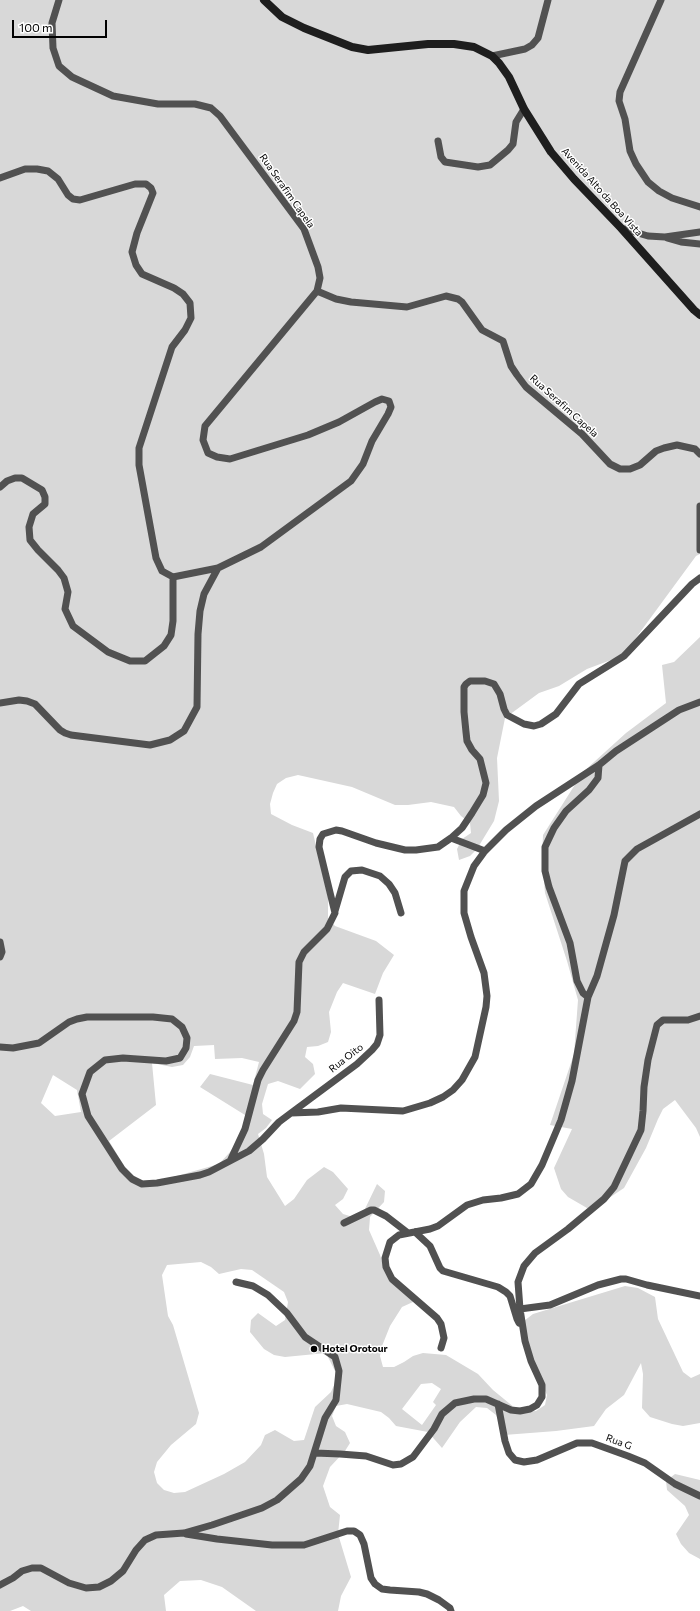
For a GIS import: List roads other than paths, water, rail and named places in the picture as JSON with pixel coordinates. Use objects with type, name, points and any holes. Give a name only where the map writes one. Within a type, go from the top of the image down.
[{"type":"street","name":"Rua Serafim Capela","points":[[59,0],[52,23],[53,48],[59,66],[72,77],[113,96],[158,104],[196,104],[211,108],[220,116],[304,229],[318,267],[320,278],[317,291],[336,299],[351,302],[407,307],[446,296],[458,299],[462,302],[482,330],[503,341],[511,366],[526,387],[582,434],[610,464],[620,469],[630,469],[640,465],[656,452],[664,448],[677,445],[688,446],[696,449],[700,454]]},
{"type":"street","name":"Avenida Alto da Boa Vista","points":[[264,0],[282,17],[304,28],[352,47],[368,50],[428,44],[454,44],[474,47],[492,56],[509,77],[524,109],[551,152],[574,179],[621,228],[689,304],[700,314]]},
{"type":"street","points":[[492,56],[525,49],[532,45],[538,38],[548,0]]},
{"type":"street","points":[[661,0],[620,92],[619,101],[625,119],[630,151],[636,164],[648,182],[672,198],[700,207]]},
{"type":"street","points":[[438,141],[441,157],[445,162],[485,167],[495,161],[513,144],[516,122],[524,109]]},
{"type":"street","points":[[0,178],[25,169],[48,171],[58,179],[68,195],[73,199],[80,200],[136,184],[146,184],[152,188],[153,193],[137,233],[132,252],[136,264],[142,274],[174,288],[183,294],[190,303],[191,318],[185,330],[172,347],[139,448],[139,465],[156,558],[162,571],[173,577],[218,568],[261,546],[351,481],[363,464],[372,441],[388,414],[390,407],[389,401],[382,399],[339,422],[308,435],[230,459],[217,457],[208,453],[203,440],[205,426],[317,291]]},
{"type":"street","points":[[621,228],[648,236],[665,237],[700,232]]},
{"type":"street","points":[[665,237],[681,242],[700,244]]},
{"type":"street","points":[[0,487],[7,481],[15,478],[22,478],[42,490],[45,497],[45,504],[33,514],[28,526],[30,540],[64,578],[68,592],[65,609],[73,626],[108,652],[130,661],[145,662],[164,646],[171,635],[173,621],[173,577]]},
{"type":"street","points":[[700,506],[700,550]]},
{"type":"street","points":[[0,703],[27,700],[35,704],[65,734],[150,745],[170,740],[184,731],[197,707],[198,634],[200,612],[204,594],[218,568]]},
{"type":"street","points":[[335,913],[319,847],[320,839],[323,834],[336,830],[342,831],[376,843],[406,850],[438,847],[462,828],[483,795],[486,783],[480,760],[467,741],[464,721],[464,687],[470,681],[485,681],[494,684],[500,694],[505,712],[512,719],[534,726],[541,724],[556,714],[579,684],[624,656],[692,584],[700,578]]},
{"type":"street","points":[[291,1113],[318,1112],[341,1108],[403,1111],[411,1110],[430,1104],[453,1090],[462,1080],[475,1057],[487,996],[484,973],[464,913],[464,891],[474,866],[485,850],[506,830],[536,806],[679,710],[700,702]]},
{"type":"street","points":[[588,997],[583,993],[577,981],[570,943],[549,887],[545,871],[545,847],[554,828],[566,811],[589,790],[598,778],[599,765]]},
{"type":"street","points":[[441,1348],[444,1338],[441,1324],[437,1318],[392,1279],[386,1267],[384,1258],[390,1242],[399,1235],[438,1226],[467,1205],[483,1200],[502,1198],[518,1194],[531,1184],[542,1165],[561,1120],[572,1081],[588,997],[596,976],[614,914],[625,860],[638,849],[700,814]]},
{"type":"street","points":[[451,838],[485,850]]},
{"type":"street","points":[[231,1159],[245,1129],[261,1075],[294,1021],[297,1012],[299,962],[304,952],[328,929],[335,913],[346,877],[352,871],[362,870],[380,876],[389,884],[395,893],[401,913]]},
{"type":"street","points":[[0,942],[2,952],[0,957]]},
{"type":"street","name":"Rua Oito","points":[[0,1047],[13,1048],[39,1043],[69,1022],[87,1017],[122,1016],[172,1019],[182,1027],[187,1038],[186,1048],[180,1058],[166,1061],[123,1058],[105,1060],[90,1072],[82,1094],[88,1116],[122,1169],[132,1179],[142,1184],[157,1183],[200,1176],[254,1147],[263,1140],[279,1122],[372,1050],[377,1044],[380,1035],[379,1000]]},
{"type":"street","points":[[315,1453],[366,1456],[393,1465],[401,1464],[413,1457],[434,1429],[442,1414],[455,1403],[474,1399],[486,1399],[511,1410],[530,1409],[537,1405],[542,1397],[542,1385],[531,1361],[522,1326],[520,1309],[518,1282],[524,1266],[535,1253],[604,1200],[614,1187],[641,1130],[644,1111],[644,1087],[648,1060],[657,1026],[663,1020],[688,1020],[700,1016]]},
{"type":"street","points":[[344,1223],[371,1210],[386,1216],[412,1232],[430,1246],[440,1268],[443,1270],[498,1287],[506,1292],[510,1296],[517,1319],[522,1326]]},
{"type":"street","points":[[520,1309],[550,1305],[598,1285],[621,1279],[700,1296]]},
{"type":"street","points":[[0,1585],[14,1578],[22,1571],[32,1568],[41,1568],[75,1585],[86,1588],[99,1587],[112,1581],[124,1571],[136,1550],[145,1540],[156,1535],[184,1533],[226,1521],[262,1508],[276,1500],[301,1479],[310,1466],[326,1418],[336,1400],[339,1371],[335,1357],[305,1337],[287,1313],[268,1295],[253,1286],[236,1282]]},
{"type":"street","name":"Rua G","points":[[498,1404],[505,1441],[509,1453],[515,1460],[524,1462],[538,1460],[577,1443],[592,1443],[645,1463],[675,1484],[700,1496]]},
{"type":"street","points":[[184,1533],[217,1539],[272,1545],[304,1545],[347,1531],[354,1531],[360,1535],[364,1544],[371,1578],[375,1584],[386,1590],[427,1594],[439,1600],[450,1608],[451,1611]]},
{"type":"place","name":"Hotel Orotour","points":[[314,1349]]}]
